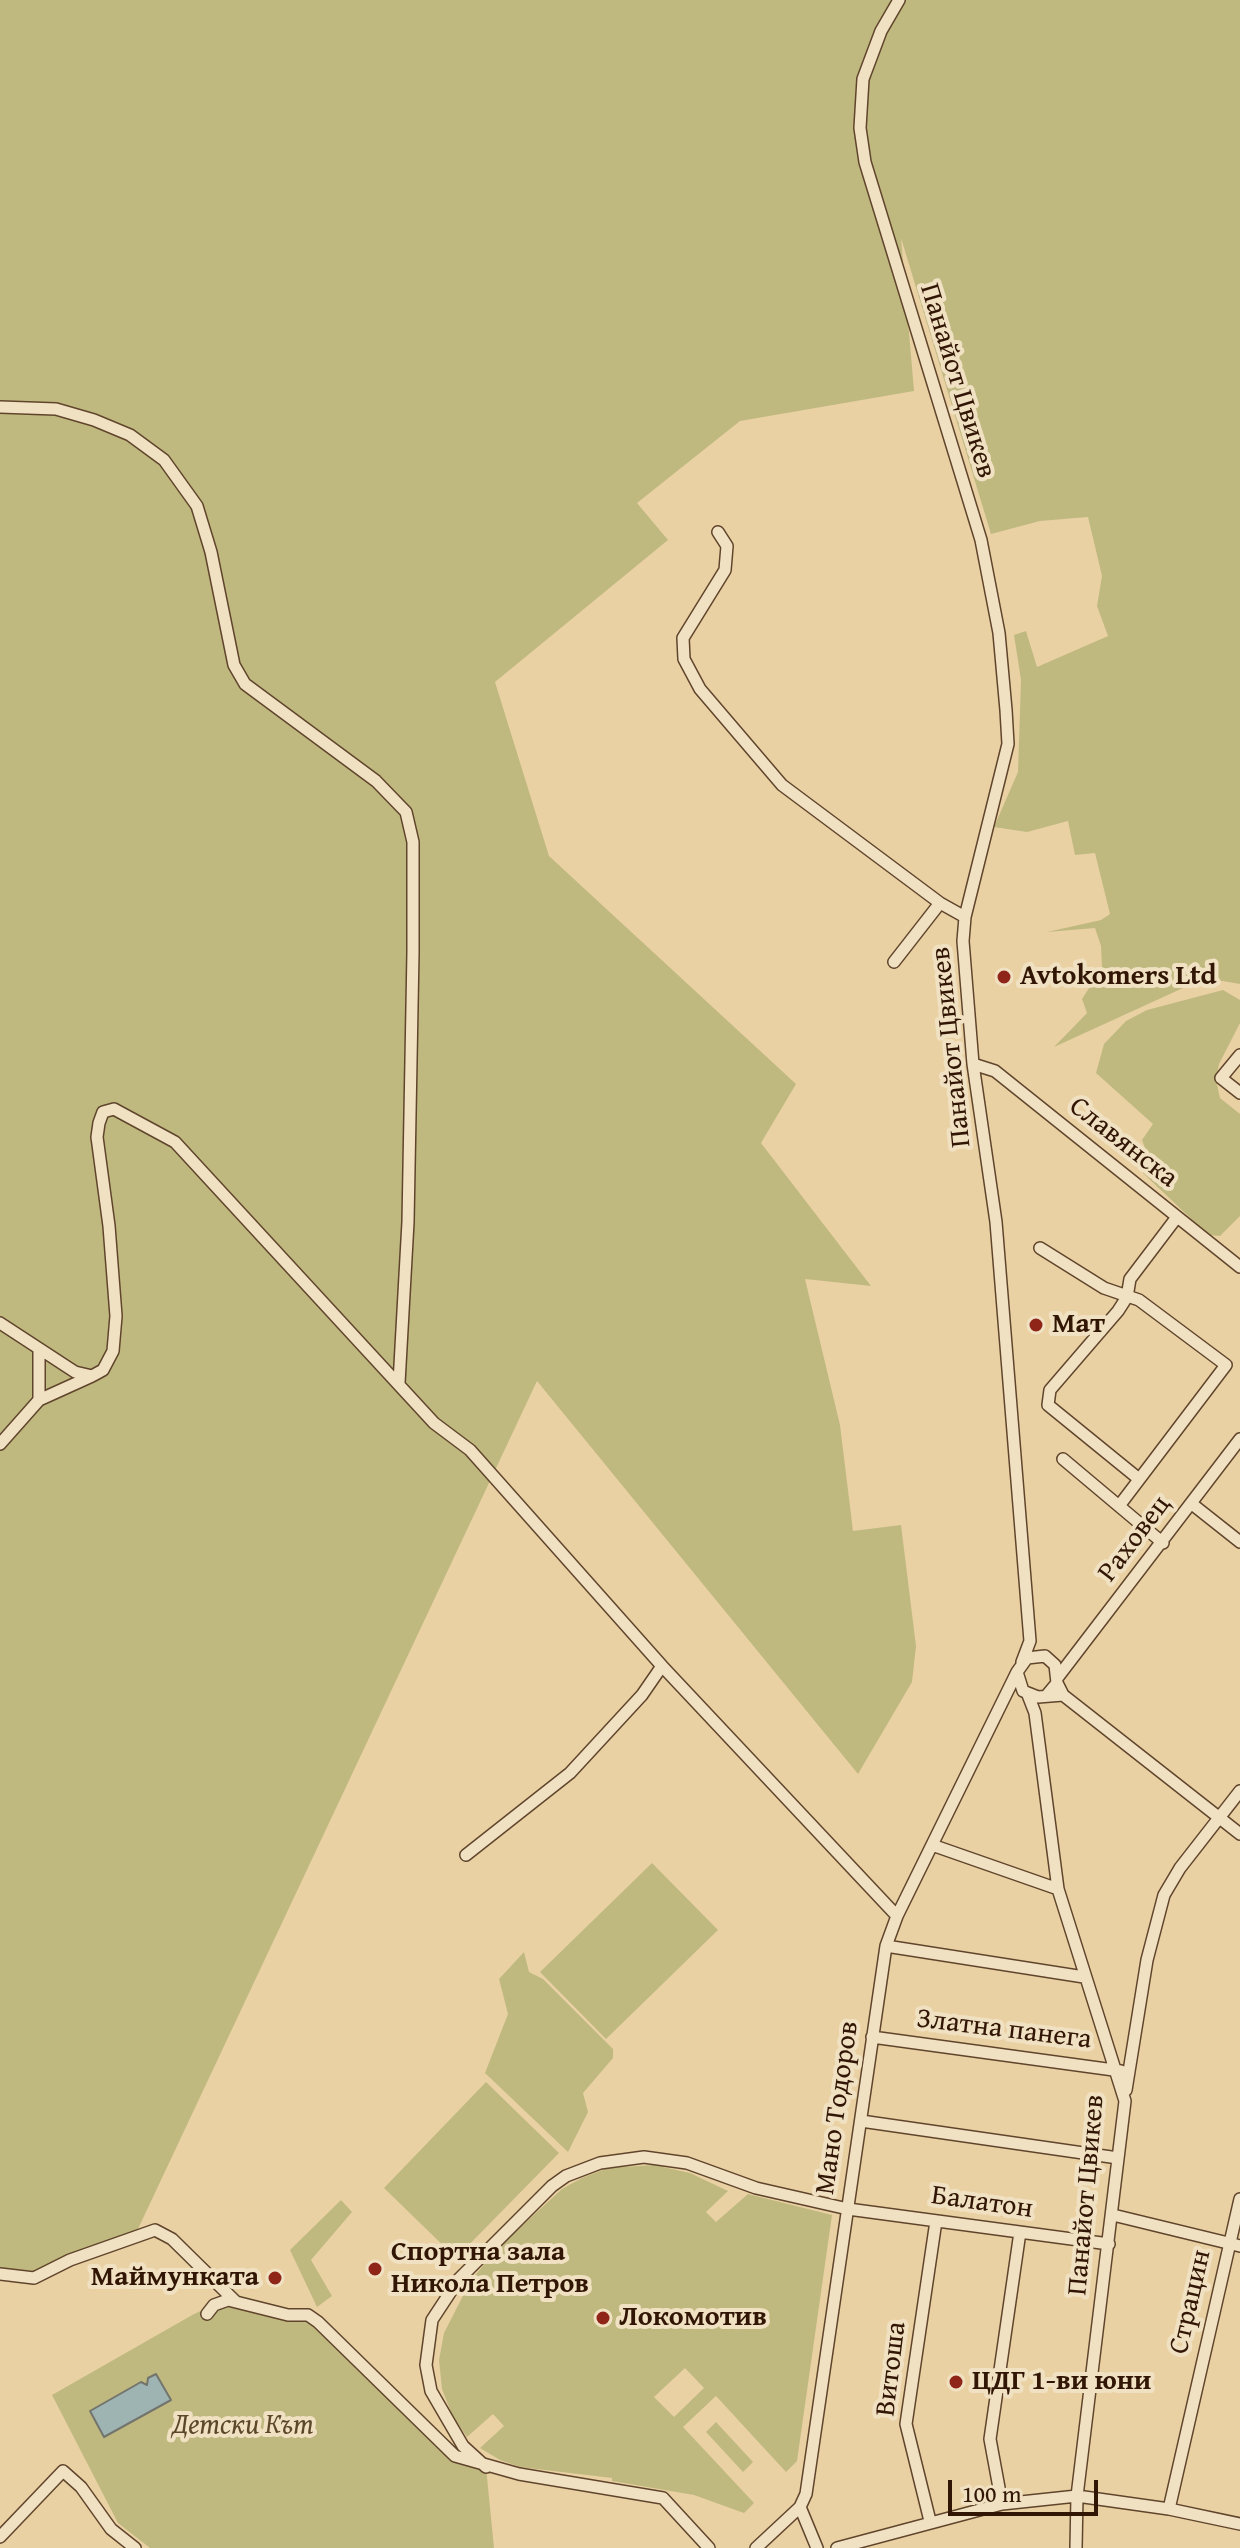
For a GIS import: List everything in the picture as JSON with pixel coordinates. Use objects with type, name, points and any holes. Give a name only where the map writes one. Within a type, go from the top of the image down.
[{"type":"street","name":"Панайот Цвикев","points":[[899,0],[881,31],[863,79],[860,128],[865,162],[981,540],[999,633],[1006,710],[1008,744],[965,917],[964,968],[973,1064],[996,1222],[1030,1641],[1020,1667]]},
{"type":"street","points":[[0,407],[56,409],[94,420],[130,435],[164,460],[197,506],[211,552],[234,665],[245,684],[376,781],[406,812],[413,842],[413,952],[408,1222],[399,1383]]},
{"type":"street","points":[[718,532],[727,546],[725,570],[683,638],[684,659],[700,689],[782,785],[940,903],[965,917]]},
{"type":"street","points":[[894,962],[940,903]]},
{"type":"street","points":[[1240,1055],[1221,1078],[1240,1093]]},
{"type":"street","name":"Славянска","points":[[973,1064],[995,1071],[1240,1267]]},
{"type":"street","points":[[0,1444],[39,1400],[103,1370],[110,1361],[115,1340],[109,1226],[97,1137],[103,1112],[114,1109],[175,1142],[434,1423],[470,1450],[662,1666],[897,1916]]},
{"type":"street","points":[[1139,1479],[1048,1405],[1050,1390],[1127,1297],[1130,1279],[1177,1217]]},
{"type":"street","points":[[1040,1248],[1104,1288],[1139,1300],[1226,1365],[1119,1506]]},
{"type":"street","points":[[0,1323],[75,1372],[92,1376]]},
{"type":"street","points":[[39,1350],[39,1400]]},
{"type":"street","name":"Раховец","points":[[1059,1672],[1163,1543],[1240,1439]]},
{"type":"street","points":[[1063,1459],[1163,1543]]},
{"type":"street","points":[[1192,1504],[1240,1542]]},
{"type":"street","points":[[1030,1641],[1059,1672],[1063,1695]]},
{"type":"street","points":[[1024,1691],[1020,1667],[1032,1656],[1045,1656]]},
{"type":"street","points":[[466,1855],[570,1773],[642,1695],[662,1666]]},
{"type":"street","name":"Мано Тодоров","points":[[800,2507],[811,2465],[886,1946],[897,1916],[1003,1695],[1020,1667]]},
{"type":"street","points":[[1035,1713],[1059,1672]]},
{"type":"street","name":"Панайот Цвикев","points":[[1024,1691],[1035,1713],[1058,1889],[1084,1977],[1123,2072],[1125,2101],[1077,2496],[1077,2546]]},
{"type":"street","points":[[1003,1695],[1024,1691],[1063,1695],[1240,1834]]},
{"type":"street","points":[[1123,2072],[1164,1895],[1218,1817],[1240,1791]]},
{"type":"street","points":[[932,1845],[1058,1889]]},
{"type":"street","points":[[886,1946],[1084,1977]]},
{"type":"street","name":"Златна панега","points":[[872,2037],[1123,2072]]},
{"type":"street","points":[[861,2121],[1118,2158]]},
{"type":"street","name":"Балатон","points":[[486,2467],[463,2446],[431,2391],[426,2365],[432,2320],[459,2279],[566,2176],[611,2160],[651,2158],[687,2163],[756,2188],[848,2209],[1109,2244]]},
{"type":"street","name":"Страцин","points":[[1169,2509],[1234,2245],[1240,2199]]},
{"type":"street","points":[[1113,2215],[1234,2245]]},
{"type":"street","name":"Витоша","points":[[930,2521],[906,2424],[936,2221]]},
{"type":"street","points":[[0,2274],[34,2278],[81,2256],[155,2230],[172,2239],[235,2301]]},
{"type":"street","points":[[1002,2504],[990,2439],[1020,2232]]},
{"type":"street","points":[[207,2314],[214,2305],[235,2301],[288,2315],[308,2315],[434,2440],[455,2456],[486,2467],[663,2498],[709,2548]]},
{"type":"street","points":[[0,2537],[63,2471],[81,2487],[111,2529],[135,2548]]},
{"type":"street","points":[[837,2548],[1002,2504],[1077,2496],[1169,2509],[1240,2524]]},
{"type":"street","points":[[756,2548],[800,2507],[817,2548]]},
{"type":"green space","points":[[0,0],[1240,0],[1240,984],[1205,978],[1054,1047],[1087,1013],[1082,999],[1102,968],[1101,946],[1095,928],[1047,932],[1101,920],[1110,914],[1095,853],[1075,855],[1068,821],[1027,832],[994,827],[1018,772],[1021,680],[1014,635],[1026,631],[1037,667],[1108,636],[1097,606],[1102,576],[1088,517],[1040,521],[991,534],[901,238],[914,391],[740,421],[637,503],[668,540],[495,682],[549,856],[796,1084],[761,1143],[871,1286],[805,1279],[840,1425],[853,1531],[901,1525],[916,1646],[912,1682],[858,1774],[537,1381],[137,2231],[33,2271],[0,2268]]},
{"type":"green space","points":[[1223,990],[1240,1000],[1240,1023],[1219,1064],[1216,1080],[1220,1098],[1240,1114],[1240,1216],[1220,1236],[1208,1235],[1143,1173],[1148,1156],[1142,1140],[1153,1124],[1096,1073],[1104,1044],[1126,1021],[1147,1010]]},
{"type":"green space","points":[[652,1863],[718,1930],[606,2039],[540,1972]]},
{"type":"green space","points":[[524,1952],[529,1972],[543,1979],[613,2049],[613,2058],[583,2093],[588,2112],[568,2152],[485,2073],[508,2014],[499,1979]]},
{"type":"green space","points":[[486,2082],[559,2153],[456,2258],[384,2188]]},
{"type":"green space","points":[[654,2165],[690,2173],[728,2191],[706,2212],[716,2222],[748,2194],[832,2215],[797,2461],[786,2472],[716,2396],[683,2427],[754,2503],[744,2513],[694,2495],[612,2481],[612,2478],[520,2467],[480,2448],[504,2426],[493,2414],[467,2437],[452,2415],[442,2389],[439,2360],[444,2333],[471,2280],[500,2246],[562,2189],[608,2168]],"holes":[[[685,2368],[704,2388],[674,2417],[654,2397]]]},
{"type":"green space","points":[[341,2200],[352,2212],[311,2260],[332,2296],[317,2307],[290,2250]]},
{"type":"green space","name":"Детски Кът","points":[[244,2302],[308,2315],[434,2440],[486,2467],[494,2548],[150,2548],[118,2523],[52,2395],[194,2314],[214,2305]]},
{"type":"green space","points":[[716,2422],[753,2462],[743,2472],[706,2432]]},
{"type":"water","points":[[156,2374],[171,2400],[104,2437],[90,2411],[141,2382],[147,2385],[148,2378]]},
{"type":"place","name":"Avtokomers Ltd","points":[[1004,977]]},
{"type":"place","name":"Мат","points":[[1036,1325]]},
{"type":"place","name":"Спортна зала Никола Петров","points":[[375,2269]]},
{"type":"place","name":"Маймунката","points":[[275,2278]]},
{"type":"place","name":"Локомотив","points":[[603,2318]]},
{"type":"place","name":"ЦДГ 1-ви юни","points":[[956,2382]]}]
